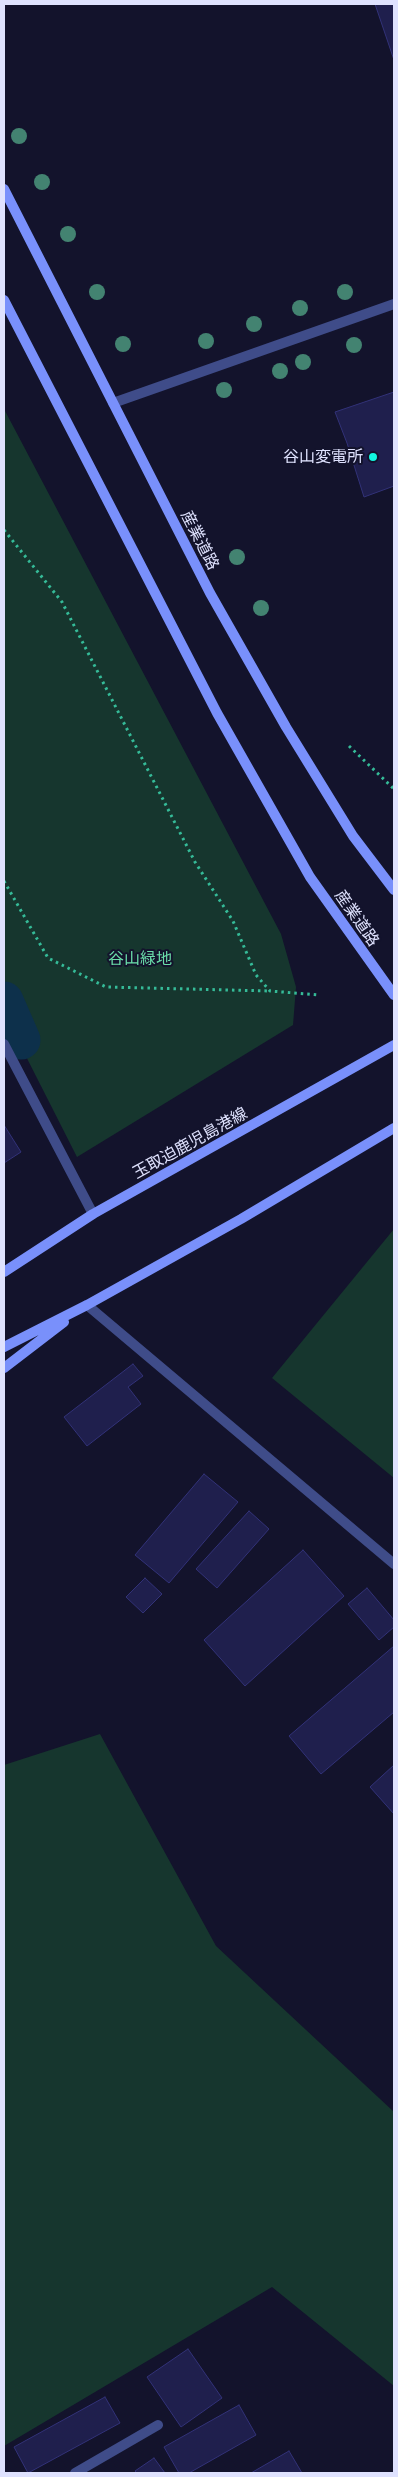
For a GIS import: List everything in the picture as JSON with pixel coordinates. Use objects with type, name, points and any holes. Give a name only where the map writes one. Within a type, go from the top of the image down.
[{"type":"main road","name":"産業道路","points":[[4,188],[210,593],[286,727],[353,836],[394,890]]},
{"type":"main road","name":"産業道路","points":[[4,300],[217,713],[310,877],[394,995]]},
{"type":"main road","name":"玉取迫鹿児島港線","points":[[4,1272],[93,1214],[394,1045]]},
{"type":"main road","points":[[4,1347],[87,1305],[241,1219],[394,1128]]},
{"type":"main road","points":[[4,1265],[22,1259]]},
{"type":"main road","points":[[4,1368],[87,1305]]},
{"type":"street","points":[[113,403],[394,304]]},
{"type":"street","points":[[4,1044],[93,1214]]},
{"type":"street","points":[[87,1305],[394,1564]]},
{"type":"street","points":[[75,2473],[158,2425]]},
{"type":"path","points":[[4,530],[62,602],[194,862],[233,921],[256,975],[270,991]]},
{"type":"path","points":[[350,746],[394,789]]},
{"type":"path","points":[[4,881],[48,958],[106,987],[270,991],[320,995]]},
{"type":"green space","name":"谷山緑地","points":[[4,409],[281,934],[296,987],[293,1025],[77,1157],[4,1013]]},
{"type":"green space","points":[[394,1229],[394,1478],[272,1378]]},
{"type":"green space","points":[[100,1734],[216,1946],[394,2112],[394,2386],[272,2287],[4,2446],[4,1765]]},
{"type":"building","points":[[375,4],[394,4],[394,60]]},
{"type":"building","name":"谷山変電所","points":[[394,392],[394,486],[364,497],[335,412]]},
{"type":"building","points":[[4,1125],[21,1152],[4,1163]]},
{"type":"building","points":[[133,1364],[143,1376],[128,1387],[141,1404],[87,1446],[64,1417]]},
{"type":"building","points":[[204,1474],[238,1502],[169,1583],[135,1555]]},
{"type":"building","points":[[249,1511],[269,1529],[217,1588],[196,1569]]},
{"type":"building","points":[[303,1550],[344,1596],[245,1686],[204,1640]]},
{"type":"building","points":[[145,1578],[162,1594],[143,1613],[126,1597]]},
{"type":"building","points":[[367,1588],[394,1620],[394,1627],[379,1640],[348,1604]]},
{"type":"building","points":[[394,1646],[394,1712],[321,1774],[289,1736]]},
{"type":"building","points":[[394,1765],[394,1814],[370,1787]]},
{"type":"building","points":[[188,2349],[222,2398],[181,2427],[147,2377]]},
{"type":"building","points":[[105,2397],[120,2423],[28,2473],[14,2447]]},
{"type":"building","points":[[239,2405],[256,2435],[189,2473],[179,2473],[164,2447]]},
{"type":"building","points":[[289,2451],[302,2473],[251,2473]]},
{"type":"building","points":[[154,2458],[165,2473],[137,2473],[135,2471]]},
{"type":"waterway","points":[[4,1001],[21,1040]]},
{"type":"place","name":"谷山変電所","points":[[373,457]]}]
